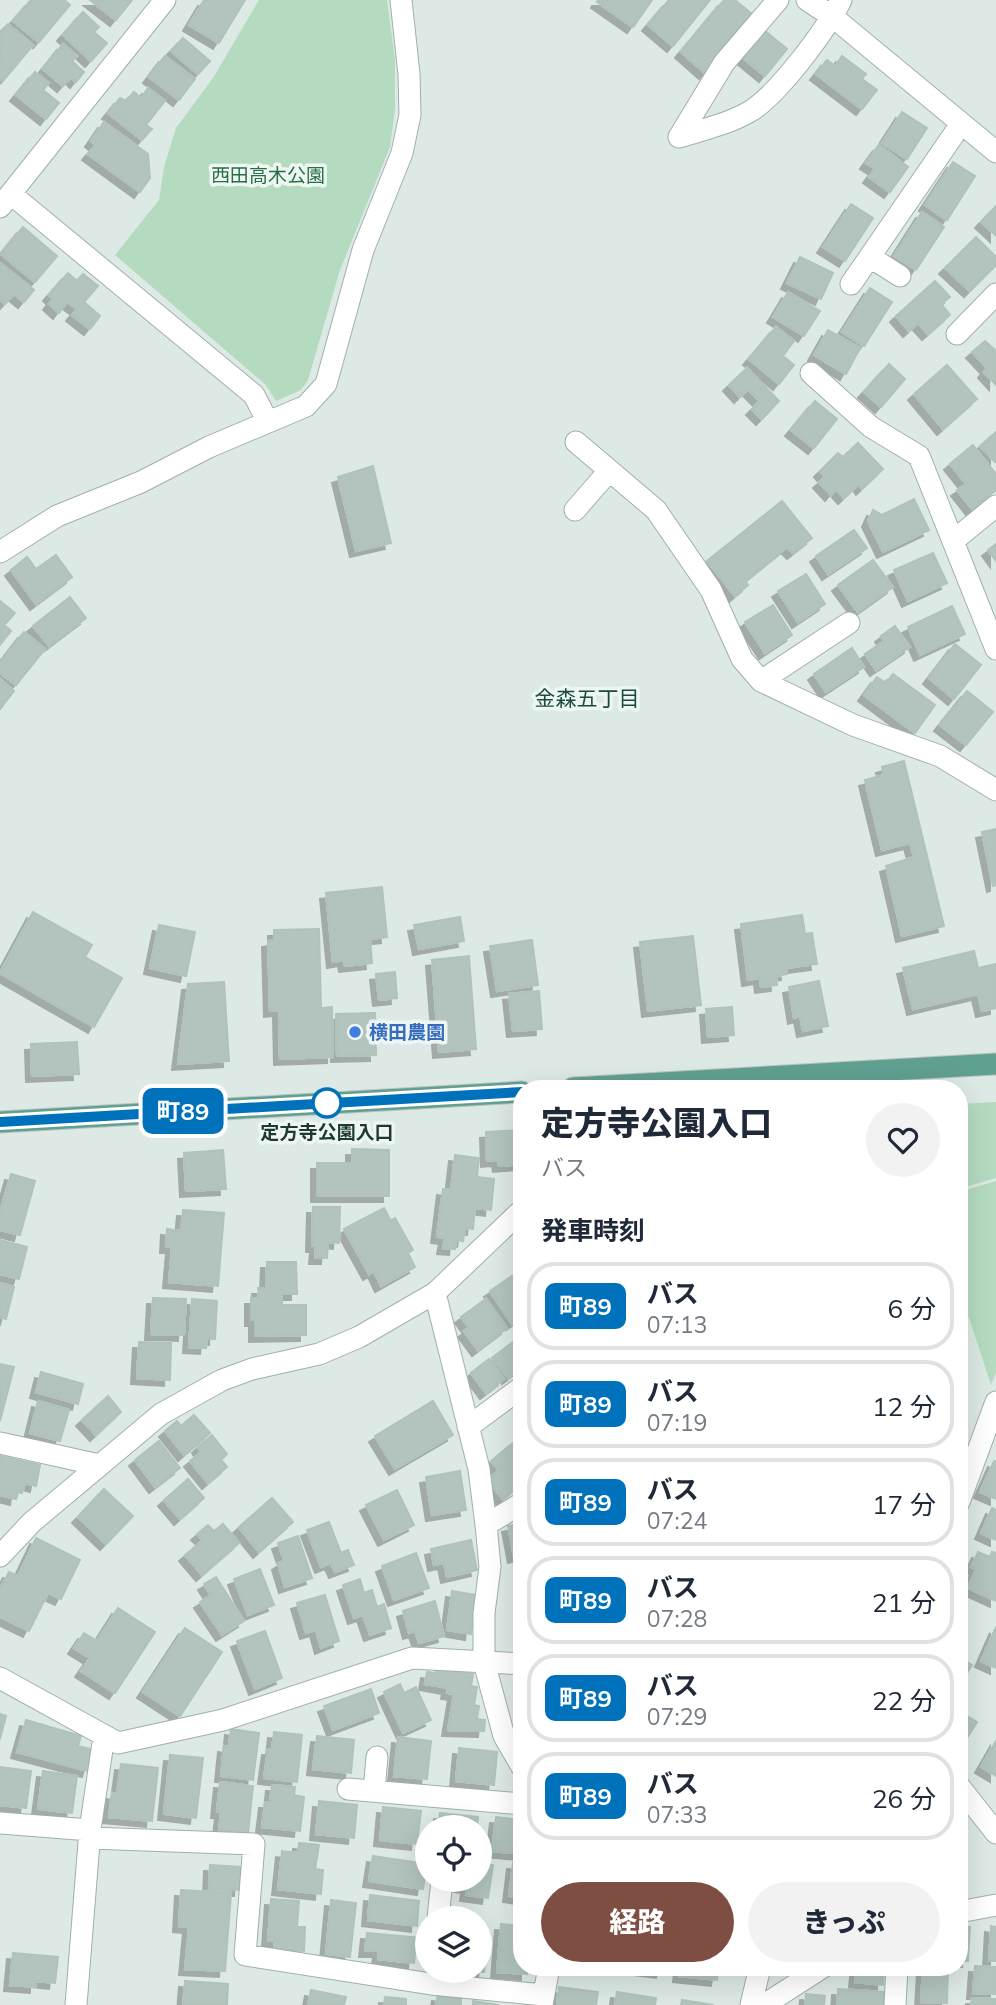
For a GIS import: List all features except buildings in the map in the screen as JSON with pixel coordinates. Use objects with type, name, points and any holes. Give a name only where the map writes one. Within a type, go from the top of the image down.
[{"type":"main road","points":[[746,1080],[996,1064]]},
{"type":"main road","points":[[0,1122],[513,1092]]},
{"type":"street","points":[[165,0],[5,200],[254,395],[268,422]]},
{"type":"street","points":[[0,552],[57,516],[141,482],[209,447],[306,406],[326,384],[363,250],[402,153],[410,115],[401,0]]},
{"type":"street","points":[[779,0],[724,63],[679,137],[750,111],[765,100],[837,8]]},
{"type":"street","points":[[807,0],[837,8],[961,124],[996,152]]},
{"type":"street","points":[[851,284],[961,124]]},
{"type":"street","points":[[870,257],[900,276]]},
{"type":"street","points":[[957,334],[996,294]]},
{"type":"street","points":[[810,373],[871,427],[919,456],[996,649]]},
{"type":"street","points":[[576,442],[656,510],[711,590],[742,659],[761,681],[853,724],[940,756],[995,786]]},
{"type":"street","points":[[575,510],[609,471]]},
{"type":"street","points":[[953,541],[996,506]]},
{"type":"street","points":[[761,681],[849,623]]},
{"type":"street","points":[[0,1556],[32,1522],[161,1414],[192,1394],[252,1369],[319,1354],[359,1337],[435,1293],[513,1219]]},
{"type":"street","points":[[435,1293],[479,1469],[490,1567],[484,1613],[484,1662],[505,1736],[513,1751]]},
{"type":"street","points":[[468,1427],[513,1394]]},
{"type":"street","points":[[968,1478],[995,1408]]},
{"type":"street","points":[[0,1443],[99,1465]]},
{"type":"street","points":[[486,1525],[513,1508]]},
{"type":"street","points":[[0,1678],[118,1743],[223,1720],[412,1658],[513,1664]]},
{"type":"street","points":[[76,2005],[90,1834],[104,1736]]},
{"type":"street","points":[[374,1791],[377,1757]]},
{"type":"street","points":[[348,1789],[513,1803]]},
{"type":"street","points":[[968,1797],[996,1833]]},
{"type":"street","points":[[0,1822],[90,1834],[254,1844],[245,1955],[415,1975]]},
{"type":"street","points":[[968,1910],[996,1905]]},
{"type":"street","points":[[461,1983],[543,2000],[547,1976]]},
{"type":"street","points":[[751,2005],[759,1976]]},
{"type":"street","points":[[764,2005],[809,1976]]},
{"type":"street","points":[[895,2005],[897,1976]]},
{"type":"green space","name":"西田高木公園","points":[[259,0],[387,0],[395,59],[395,109],[390,147],[340,270],[308,380],[301,390],[276,401],[266,385],[115,255],[159,200],[164,167],[176,128],[213,78]]},
{"type":"green space","points":[[996,1102],[996,1178],[968,1186],[968,1104]]},
{"type":"green space","points":[[996,1181],[996,1373],[991,1385],[968,1316],[968,1189]]},
{"type":"bus line","name":"町89","points":[[0,1122],[513,1093]]},
{"type":"place","name":"横田農園","points":[[355,1032]]},
{"type":"place","name":"定方寺公園入口","points":[[327,1103]]},
{"type":"district","name":"金森五丁目","points":[[587,699]]}]
